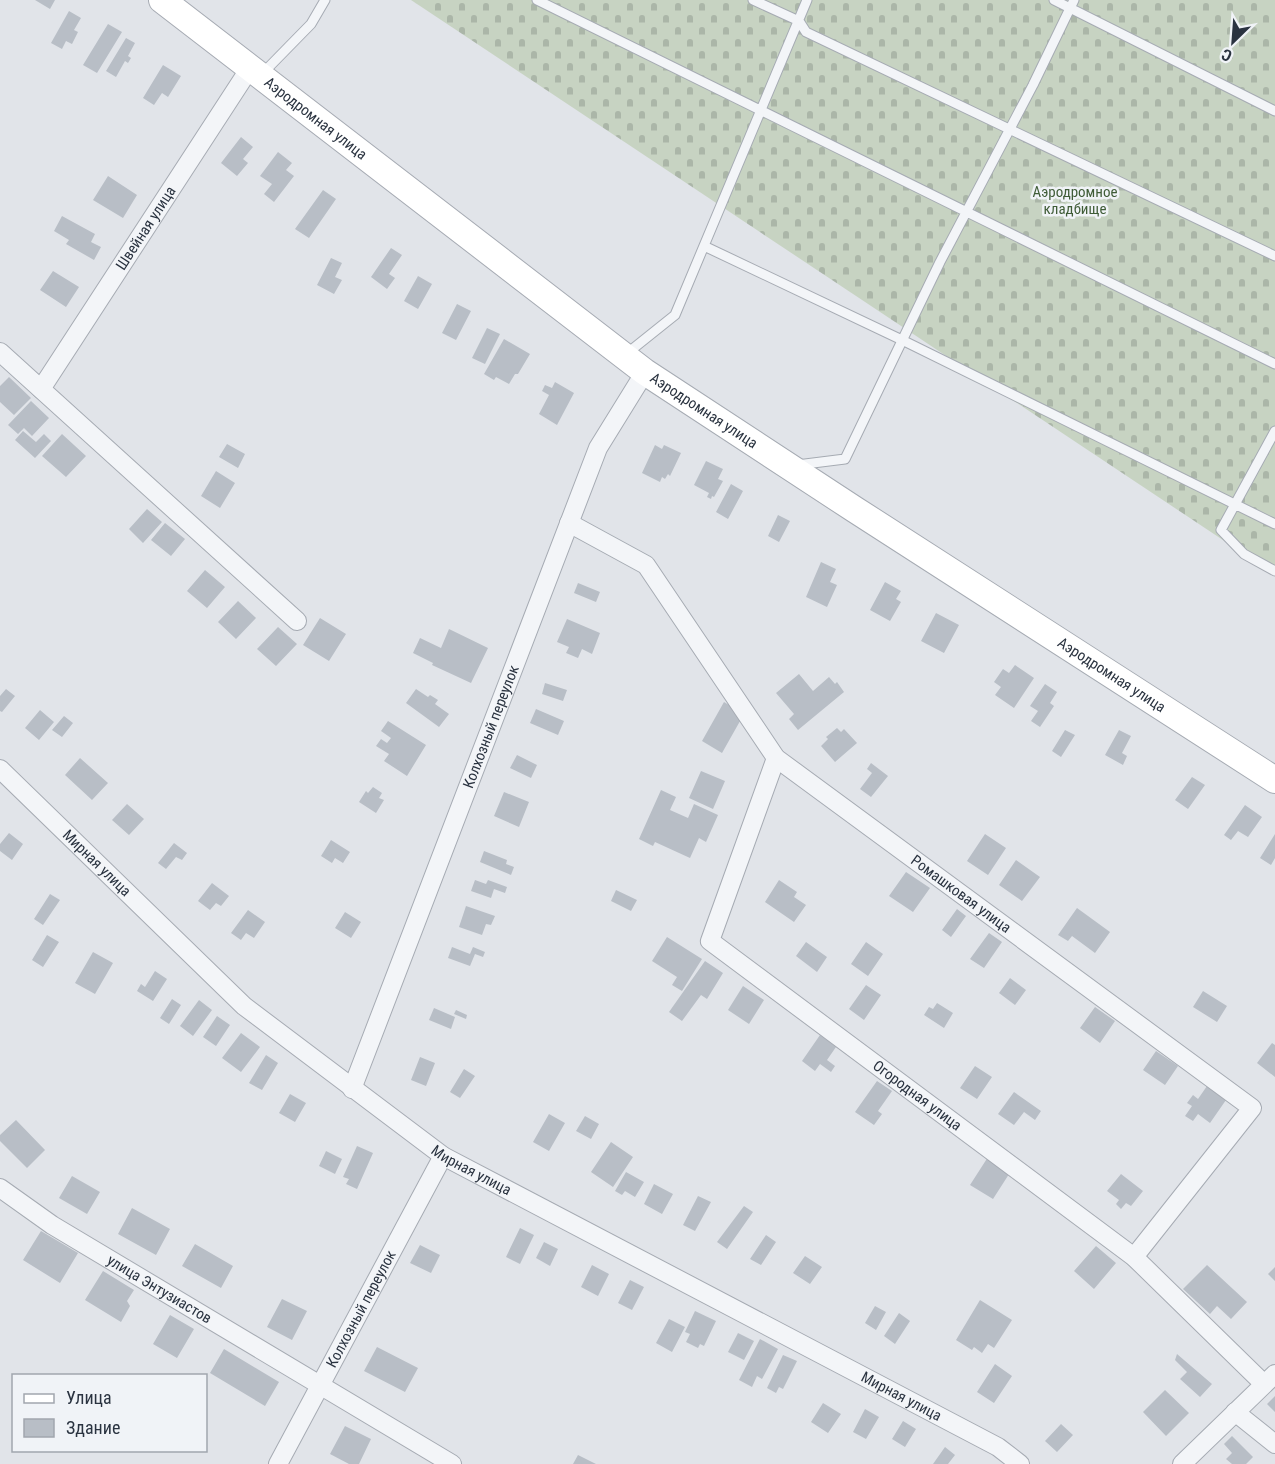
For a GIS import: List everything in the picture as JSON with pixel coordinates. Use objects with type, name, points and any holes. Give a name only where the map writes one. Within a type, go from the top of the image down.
[{"type":"street","name":"Аэродромная улица","points":[[162,0],[645,372],[1275,780]]},
{"type":"street","name":"Швейная улица","points":[[41,389],[255,72]]},
{"type":"street","points":[[0,352],[297,621]]},
{"type":"street","name":"Колхозный переулок","points":[[352,1089],[598,448],[645,372]]},
{"type":"street","name":"Ромашковая улица","points":[[569,523],[646,565],[776,758],[1252,1108],[1134,1257]]},
{"type":"street","name":"Огородная улица","points":[[776,758],[710,941],[1134,1257],[1270,1379]]},
{"type":"street","name":"Мирная улица","points":[[0,769],[244,1006],[443,1156],[988,1442],[1020,1464]]},
{"type":"street","name":"Колхозный переулок","points":[[278,1464],[443,1156]]},
{"type":"street","name":"улица Энтузиастов","points":[[0,1188],[52,1225],[452,1464]]},
{"type":"street","points":[[1182,1464],[1270,1379]]},
{"type":"street","points":[[1235,1413],[1275,1444]]},
{"type":"lane","points":[[255,72],[311,24],[325,0]]},
{"type":"lane","points":[[537,0],[1275,364]]},
{"type":"lane","points":[[753,0],[799,21],[806,32],[1275,256]]},
{"type":"lane","points":[[624,356],[675,315],[807,0]]},
{"type":"lane","points":[[1054,0],[1073,4],[1275,111]]},
{"type":"lane","points":[[789,466],[845,459],[940,262],[1073,4]]},
{"type":"lane","points":[[704,246],[902,340],[1275,524]]},
{"type":"lane","points":[[1275,431],[1221,530],[1244,554],[1275,571]]},
{"type":"green space","name":"Аэродромное кладбище","points":[[411,0],[1275,0],[1275,574],[1244,554]]},
{"type":"building","points":[[35,0],[55,0],[50,9]]},
{"type":"building","points":[[69,11],[81,18],[74,30],[78,32],[72,44],[66,41],[62,49],[51,43]]},
{"type":"building","points":[[108,24],[122,32],[97,73],[83,65]]},
{"type":"building","points":[[126,38],[135,43],[128,56],[131,58],[128,63],[125,61],[116,77],[106,71]]},
{"type":"building","points":[[163,65],[181,76],[168,97],[162,93],[154,105],[143,98]]},
{"type":"building","points":[[241,137],[253,147],[243,159],[248,163],[237,176],[221,163]]},
{"type":"building","points":[[278,152],[292,163],[286,170],[294,176],[274,202],[264,194],[272,184],[260,176]]},
{"type":"building","points":[[108,176],[137,195],[123,218],[93,200]]},
{"type":"building","points":[[323,190],[336,199],[309,238],[295,229]]},
{"type":"building","points":[[62,216],[95,234],[91,242],[101,247],[94,260],[66,244],[69,240],[54,231]]},
{"type":"building","points":[[391,248],[402,255],[389,274],[395,278],[387,289],[371,277]]},
{"type":"building","points":[[331,258],[342,263],[335,277],[342,280],[334,294],[317,285]]},
{"type":"building","points":[[53,271],[79,287],[66,307],[40,290]]},
{"type":"building","points":[[418,276],[432,284],[418,309],[404,301]]},
{"type":"building","points":[[457,304],[471,311],[456,340],[442,333]]},
{"type":"building","points":[[487,328],[500,334],[485,364],[472,358]]},
{"type":"building","points":[[504,339],[530,354],[509,384],[496,377],[494,380],[484,374]]},
{"type":"building","points":[[9,377],[31,398],[14,415],[0,402],[0,386]]},
{"type":"building","points":[[555,382],[574,393],[557,425],[539,414],[549,395],[542,391],[545,385],[552,388]]},
{"type":"building","points":[[31,401],[49,418],[32,436],[24,428],[18,434],[8,425]]},
{"type":"building","points":[[23,431],[36,442],[44,434],[51,441],[35,458],[15,440]]},
{"type":"building","points":[[62,434],[86,456],[66,477],[42,456]]},
{"type":"building","points":[[227,444],[245,454],[238,468],[219,457]]},
{"type":"building","points":[[655,445],[662,449],[664,445],[681,453],[670,476],[668,474],[665,479],[662,477],[660,482],[642,473]]},
{"type":"building","points":[[706,461],[723,469],[718,479],[723,481],[711,499],[707,497],[709,493],[694,485]]},
{"type":"building","points":[[216,471],[235,483],[220,508],[201,496]]},
{"type":"building","points":[[731,484],[743,491],[728,519],[716,512]]},
{"type":"building","points":[[147,509],[162,522],[143,543],[129,529]]},
{"type":"building","points":[[778,515],[790,521],[779,542],[768,536]]},
{"type":"building","points":[[165,523],[185,539],[171,556],[151,540]]},
{"type":"building","points":[[821,562],[836,569],[830,582],[837,585],[827,607],[806,597]]},
{"type":"building","points":[[205,570],[225,587],[207,608],[187,591]]},
{"type":"building","points":[[885,582],[901,591],[896,599],[901,602],[890,621],[870,610]]},
{"type":"building","points":[[578,583],[600,592],[596,602],[574,593]]},
{"type":"building","points":[[238,601],[256,618],[236,639],[218,622]]},
{"type":"building","points":[[936,613],[959,625],[944,653],[921,641]]},
{"type":"building","points":[[320,618],[346,634],[329,661],[303,645]]},
{"type":"building","points":[[567,619],[600,633],[592,654],[582,649],[578,658],[566,653],[569,647],[557,642]]},
{"type":"building","points":[[278,627],[297,644],[276,666],[257,649]]},
{"type":"building","points":[[449,629],[488,648],[471,683],[432,665],[433,663],[413,653],[420,638],[441,648]]},
{"type":"building","points":[[1015,665],[1034,678],[1014,708],[995,695],[1001,687],[994,682],[1003,669],[1009,673]]},
{"type":"building","points":[[799,674],[813,691],[829,677],[835,684],[837,682],[844,692],[798,730],[789,719],[794,714],[776,693]]},
{"type":"building","points":[[545,683],[567,690],[563,701],[542,694]]},
{"type":"building","points":[[1045,684],[1057,692],[1050,703],[1054,706],[1040,727],[1031,721],[1038,711],[1030,706]]},
{"type":"building","points":[[6,689],[15,696],[2,712],[0,711],[0,696]]},
{"type":"building","points":[[416,689],[438,700],[435,704],[449,714],[439,727],[406,703]]},
{"type":"building","points":[[724,702],[744,714],[722,753],[702,741]]},
{"type":"building","points":[[536,709],[564,721],[558,735],[530,723]]},
{"type":"building","points":[[40,710],[54,722],[39,740],[25,728]]},
{"type":"building","points":[[64,716],[73,723],[62,737],[52,730]]},
{"type":"building","points":[[388,721],[426,745],[407,776],[384,761],[389,754],[376,746],[381,739],[387,743],[391,738],[381,731]]},
{"type":"building","points":[[837,728],[841,732],[844,729],[857,743],[835,762],[821,746],[828,739],[826,737]]},
{"type":"building","points":[[1065,730],[1075,735],[1061,757],[1052,751]]},
{"type":"building","points":[[1119,730],[1131,736],[1122,753],[1127,756],[1123,765],[1105,755]]},
{"type":"building","points":[[517,755],[537,765],[531,778],[510,768]]},
{"type":"building","points":[[80,758],[108,783],[92,800],[65,775]]},
{"type":"building","points":[[871,763],[888,776],[871,797],[860,789],[872,773],[867,769]]},
{"type":"building","points":[[701,771],[725,781],[713,809],[689,798]]},
{"type":"building","points":[[1192,777],[1205,785],[1188,809],[1175,800]]},
{"type":"building","points":[[373,787],[382,793],[379,798],[384,800],[376,813],[359,802],[366,791],[368,793]]},
{"type":"building","points":[[661,790],[676,797],[670,810],[688,818],[694,804],[718,815],[706,842],[699,838],[690,858],[655,842],[653,846],[639,839]]},
{"type":"building","points":[[504,792],[529,802],[519,827],[494,816]]},
{"type":"building","points":[[127,804],[144,819],[129,835],[112,820]]},
{"type":"building","points":[[1245,805],[1262,817],[1248,837],[1238,831],[1231,840],[1224,835]]},
{"type":"building","points":[[9,833],[23,844],[12,860],[0,851],[0,844]]},
{"type":"building","points":[[985,834],[1006,848],[988,875],[967,861]]},
{"type":"building","points":[[1275,834],[1275,858],[1271,865],[1260,858]]},
{"type":"building","points":[[331,840],[350,852],[343,863],[335,858],[332,863],[321,856]]},
{"type":"building","points":[[174,843],[187,853],[182,860],[176,857],[166,869],[158,863]]},
{"type":"building","points":[[484,851],[507,860],[506,864],[514,867],[511,875],[480,862]]},
{"type":"building","points":[[1016,860],[1040,877],[1022,901],[999,885]]},
{"type":"building","points":[[906,872],[930,888],[913,912],[889,896]]},
{"type":"building","points":[[475,880],[486,884],[488,880],[507,887],[505,893],[494,889],[491,898],[471,891]]},
{"type":"building","points":[[779,880],[797,892],[794,897],[806,905],[794,922],[765,902]]},
{"type":"building","points":[[212,883],[229,896],[221,906],[216,903],[210,910],[198,901]]},
{"type":"building","points":[[616,890],[637,900],[631,911],[611,901]]},
{"type":"building","points":[[50,894],[60,900],[43,925],[34,919]]},
{"type":"building","points":[[466,906],[495,916],[491,925],[486,924],[482,935],[459,927]]},
{"type":"building","points":[[1077,908],[1110,932],[1095,953],[1072,936],[1068,941],[1058,935]]},
{"type":"building","points":[[957,909],[966,916],[951,937],[942,930]]},
{"type":"building","points":[[248,910],[265,922],[254,938],[246,933],[241,940],[231,933]]},
{"type":"building","points":[[345,912],[361,922],[351,938],[335,928]]},
{"type":"building","points":[[989,933],[1002,942],[984,968],[970,959]]},
{"type":"building","points":[[47,935],[59,942],[43,967],[32,960]]},
{"type":"building","points":[[667,937],[702,959],[682,991],[672,985],[677,977],[652,961]]},
{"type":"building","points":[[806,942],[827,957],[817,972],[796,956]]},
{"type":"building","points":[[866,942],[883,954],[868,976],[851,964]]},
{"type":"building","points":[[452,947],[470,954],[473,947],[485,952],[483,957],[475,954],[470,966],[448,958]]},
{"type":"building","points":[[93,952],[113,963],[95,994],[75,983]]},
{"type":"building","points":[[705,961],[723,973],[707,999],[701,995],[682,1021],[669,1012]]},
{"type":"building","points":[[155,971],[167,979],[153,1001],[137,991],[141,984],[145,987]]},
{"type":"building","points":[[1010,978],[1026,990],[1015,1005],[999,993]]},
{"type":"building","points":[[866,985],[881,995],[864,1020],[849,1009]]},
{"type":"building","points":[[743,986],[764,1000],[749,1024],[728,1010]]},
{"type":"building","points":[[1203,991],[1227,1006],[1217,1022],[1193,1007]]},
{"type":"building","points":[[172,999],[181,1005],[169,1024],[160,1018]]},
{"type":"building","points":[[199,1000],[212,1010],[193,1036],[180,1026]]},
{"type":"building","points":[[937,1003],[953,1013],[944,1028],[924,1015],[929,1007],[933,1009]]},
{"type":"building","points":[[1095,1007],[1115,1021],[1100,1043],[1080,1028]]},
{"type":"building","points":[[434,1008],[455,1017],[451,1029],[429,1020]]},
{"type":"building","points":[[456,1010],[467,1015],[466,1019],[454,1014]]},
{"type":"building","points":[[217,1016],[230,1025],[216,1046],[203,1037]]},
{"type":"building","points":[[241,1033],[260,1047],[241,1072],[222,1058]]},
{"type":"building","points":[[820,1035],[836,1047],[827,1060],[835,1066],[831,1072],[820,1064],[815,1071],[802,1061]]},
{"type":"building","points":[[1272,1043],[1275,1045],[1275,1077],[1257,1063]]},
{"type":"building","points":[[1156,1051],[1178,1066],[1165,1085],[1143,1070]]},
{"type":"building","points":[[266,1055],[278,1063],[262,1090],[249,1083]]},
{"type":"building","points":[[420,1057],[435,1063],[426,1086],[411,1080]]},
{"type":"building","points":[[975,1066],[992,1077],[977,1099],[960,1088]]},
{"type":"building","points":[[464,1069],[475,1076],[460,1098],[450,1092]]},
{"type":"building","points":[[877,1081],[892,1091],[878,1111],[882,1114],[874,1125],[855,1112]]},
{"type":"building","points":[[1207,1086],[1226,1100],[1210,1123],[1198,1114],[1193,1121],[1185,1116],[1192,1106],[1187,1103],[1193,1095],[1198,1099]]},
{"type":"building","points":[[1014,1092],[1041,1111],[1035,1120],[1024,1112],[1014,1125],[998,1114]]},
{"type":"building","points":[[290,1094],[306,1103],[295,1122],[279,1113]]},
{"type":"building","points":[[549,1114],[565,1123],[549,1151],[533,1142]]},
{"type":"building","points":[[585,1116],[599,1124],[591,1139],[576,1131]]},
{"type":"building","points":[[16,1120],[45,1150],[27,1168],[0,1141],[0,1135]]},
{"type":"building","points":[[611,1142],[633,1157],[613,1187],[591,1172]]},
{"type":"building","points":[[357,1146],[373,1153],[357,1189],[346,1184],[349,1179],[343,1177]]},
{"type":"building","points":[[326,1151],[342,1159],[335,1174],[319,1166]]},
{"type":"building","points":[[988,1157],[1011,1171],[993,1199],[970,1185]]},
{"type":"building","points":[[626,1172],[644,1182],[635,1197],[625,1191],[622,1195],[615,1191]]},
{"type":"building","points":[[1121,1174],[1143,1191],[1131,1206],[1126,1203],[1121,1209],[1116,1204],[1119,1200],[1107,1191]]},
{"type":"building","points":[[72,1176],[100,1192],[87,1214],[59,1198]]},
{"type":"building","points":[[654,1184],[673,1194],[662,1214],[644,1204]]},
{"type":"building","points":[[698,1196],[711,1202],[695,1231],[683,1225]]},
{"type":"building","points":[[744,1206],[753,1212],[727,1249],[717,1242]]},
{"type":"building","points":[[132,1208],[170,1229],[156,1255],[118,1234]]},
{"type":"building","points":[[520,1228],[534,1235],[520,1264],[506,1257]]},
{"type":"building","points":[[41,1231],[78,1253],[60,1283],[23,1260]]},
{"type":"building","points":[[766,1235],[776,1242],[761,1265],[750,1259]]},
{"type":"building","points":[[544,1242],[558,1249],[550,1266],[536,1258]]},
{"type":"building","points":[[195,1244],[233,1266],[221,1288],[182,1266]]},
{"type":"building","points":[[420,1245],[440,1255],[431,1273],[410,1263]]},
{"type":"building","points":[[1096,1246],[1116,1263],[1094,1289],[1074,1271]]},
{"type":"building","points":[[805,1256],[822,1267],[810,1284],[793,1273]]},
{"type":"building","points":[[592,1265],[609,1274],[598,1296],[581,1287]]},
{"type":"building","points":[[1207,1265],[1247,1302],[1231,1319],[1217,1306],[1210,1314],[1183,1289]]},
{"type":"building","points":[[1275,1267],[1275,1281],[1268,1274]]},
{"type":"building","points":[[103,1271],[134,1290],[127,1301],[130,1306],[121,1322],[85,1300]]},
{"type":"building","points":[[630,1280],[644,1287],[632,1310],[618,1303]]},
{"type":"building","points":[[282,1299],[307,1311],[292,1340],[267,1327]]},
{"type":"building","points":[[980,1300],[1012,1320],[994,1348],[988,1344],[982,1353],[956,1340]]},
{"type":"building","points":[[875,1306],[886,1312],[876,1330],[865,1323]]},
{"type":"building","points":[[695,1311],[716,1321],[704,1346],[700,1344],[698,1348],[686,1342],[690,1334],[685,1332]]},
{"type":"building","points":[[899,1313],[910,1321],[895,1344],[884,1336]]},
{"type":"building","points":[[170,1315],[194,1329],[177,1358],[153,1344]]},
{"type":"building","points":[[669,1319],[685,1327],[672,1352],[656,1343]]},
{"type":"building","points":[[738,1333],[754,1341],[744,1360],[728,1352]]},
{"type":"building","points":[[760,1339],[778,1349],[762,1379],[757,1376],[752,1387],[739,1380]]},
{"type":"building","points":[[377,1347],[418,1368],[405,1392],[364,1371]]},
{"type":"building","points":[[224,1349],[279,1382],[265,1406],[210,1373]]},
{"type":"building","points":[[1177,1354],[1212,1384],[1200,1397],[1180,1379],[1187,1372],[1175,1360]]},
{"type":"building","points":[[783,1355],[797,1361],[783,1389],[779,1387],[776,1393],[767,1388]]},
{"type":"building","points":[[995,1364],[1012,1376],[994,1403],[977,1392]]},
{"type":"building","points":[[1165,1390],[1189,1413],[1166,1436],[1143,1412]]},
{"type":"building","points":[[1275,1396],[1275,1412],[1267,1404]]},
{"type":"building","points":[[823,1403],[841,1414],[828,1433],[811,1422]]},
{"type":"building","points":[[865,1409],[879,1417],[866,1439],[853,1432]]},
{"type":"building","points":[[903,1421],[916,1429],[905,1447],[892,1439]]},
{"type":"building","points":[[1061,1424],[1073,1435],[1057,1452],[1045,1441]]},
{"type":"building","points":[[345,1426],[371,1439],[359,1464],[349,1464],[330,1454]]},
{"type":"building","points":[[1232,1436],[1253,1457],[1246,1464],[1232,1464],[1226,1459],[1232,1453],[1224,1444]]},
{"type":"building","points":[[945,1447],[955,1455],[948,1464],[933,1464]]},
{"type":"building","points":[[578,1455],[596,1464],[573,1464]]}]
